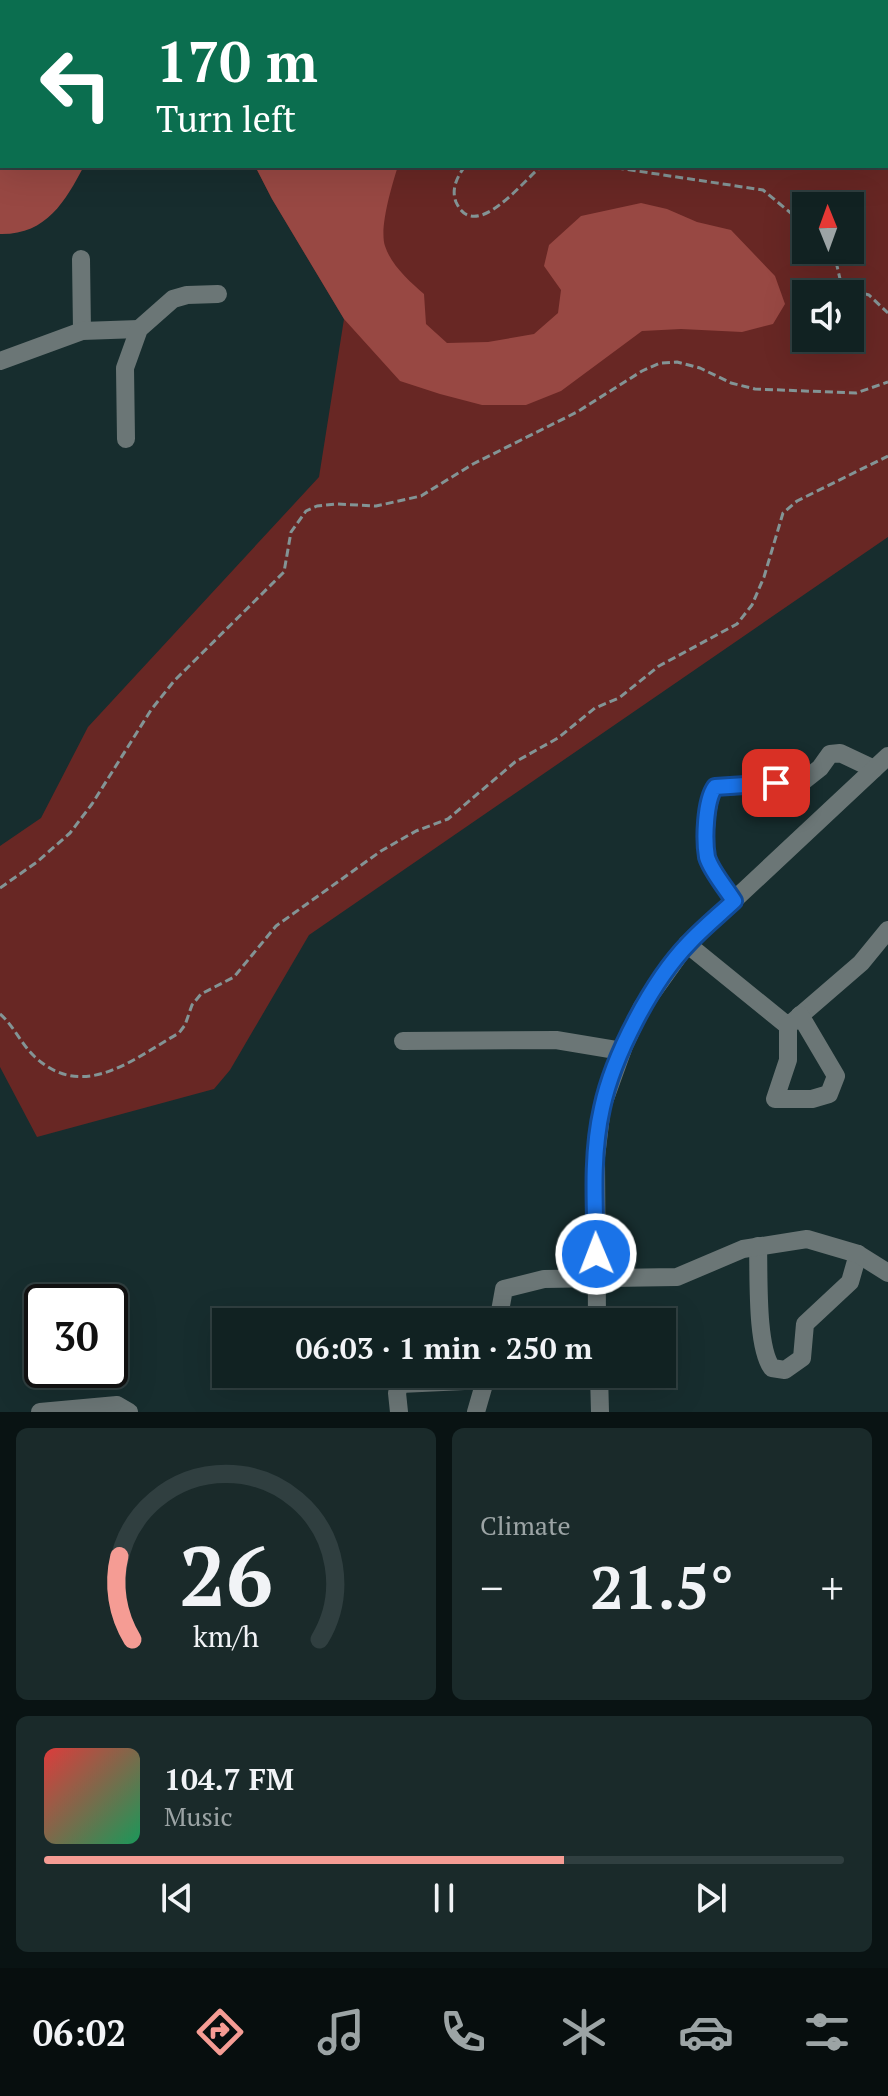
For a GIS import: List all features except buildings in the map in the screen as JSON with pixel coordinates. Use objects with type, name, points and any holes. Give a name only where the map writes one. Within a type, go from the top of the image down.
[{"type":"street","points":[[81,259],[82,331]]},
{"type":"street","points":[[126,439],[125,368],[139,329],[173,299],[187,295],[218,294]]},
{"type":"street","points":[[0,361],[82,331],[139,329]]},
{"type":"street","points":[[734,901],[707,858],[707,812],[710,794],[715,787],[801,783],[820,768],[830,754],[840,753],[881,763]]},
{"type":"street","points":[[597,1308],[596,1157],[602,1107],[642,1007],[687,944],[881,763]]},
{"type":"street","points":[[687,944],[794,1021],[861,963],[888,930]]},
{"type":"street","points":[[403,1041],[556,1040],[622,1051]]},
{"type":"street","points":[[501,1308],[504,1289],[544,1279],[677,1277],[743,1249],[807,1239],[858,1254],[888,1273]]},
{"type":"street","points":[[758,1246],[759,1302],[765,1359],[772,1368],[785,1370],[802,1358],[805,1324],[850,1282],[858,1254]]},
{"type":"street","points":[[399,1388],[399,1412]]},
{"type":"street","points":[[476,1412],[484,1388]]},
{"type":"street","points":[[599,1388],[600,1412]]},
{"type":"street","points":[[40,1412],[117,1405],[129,1412]]},
{"type":"path","points":[[464,168],[456,180],[454,192],[457,204],[475,217],[496,208],[540,168]]},
{"type":"path","points":[[617,168],[763,190],[792,214]]},
{"type":"path","points":[[838,264],[841,283],[848,289],[869,295],[888,313]]},
{"type":"path","points":[[0,888],[37,862],[70,833],[92,804],[151,710],[174,681],[284,572],[291,532],[306,511],[336,504],[376,506],[421,496],[473,464],[577,412],[660,363],[677,362],[700,368],[731,383],[755,389],[856,393],[888,382]]},
{"type":"path","points":[[0,1014],[10,1022],[34,1056],[66,1076],[85,1078],[111,1072],[179,1033],[192,1005],[201,994],[234,977],[276,926],[381,851],[416,831],[448,819],[515,762],[558,738],[595,708],[619,698],[659,666],[737,624],[752,605],[764,577],[783,513],[797,501],[888,456]]},
{"type":"shaded area","points":[[0,168],[83,168],[61,204],[42,222],[16,233],[0,234]]},
{"type":"shaded area","points":[[256,168],[888,168],[888,537],[309,935],[230,1070],[214,1089],[37,1137],[0,1067],[0,846],[41,818],[88,727],[319,477],[344,319]]},
{"type":"shaded area","points":[[256,168],[397,168],[385,218],[385,246],[396,266],[424,294],[426,324],[447,343],[488,342],[534,334],[558,313],[561,290],[544,266],[549,245],[581,216],[641,203],[731,230],[775,276],[785,304],[773,324],[742,332],[642,331],[561,391],[526,405],[482,405],[400,381],[344,319]]},
{"type":"route","points":[[596,1254],[596,1157],[602,1107],[624,1046],[642,1007],[687,944],[734,901],[707,858],[710,794],[715,787],[776,783]]}]
